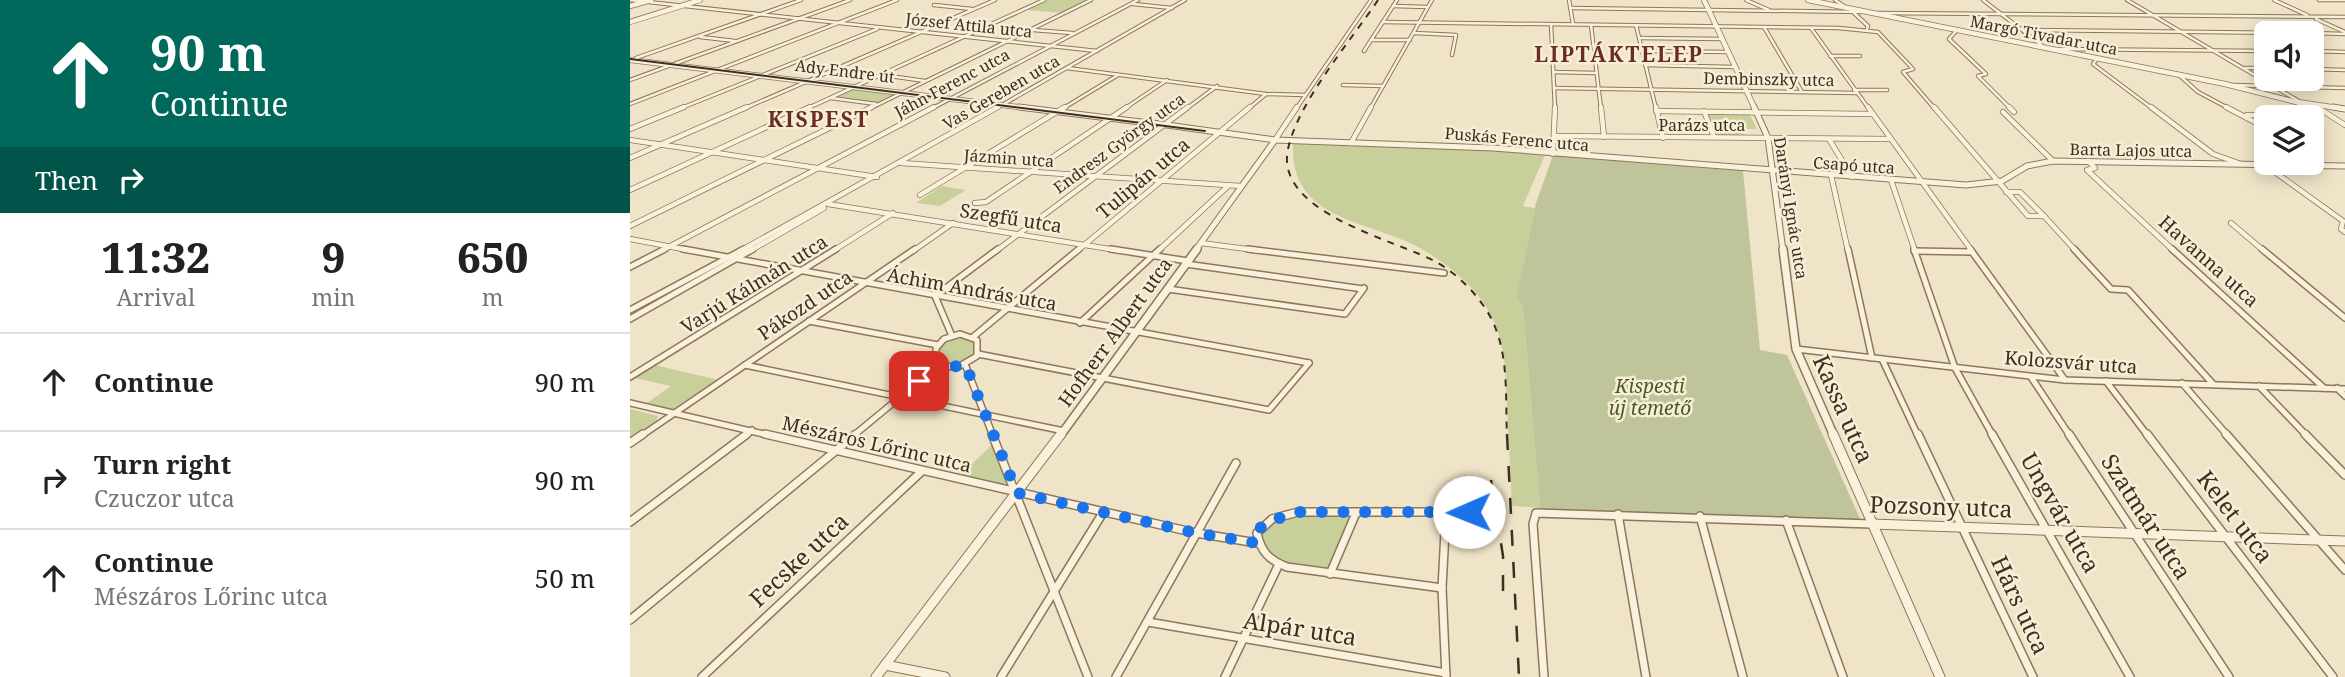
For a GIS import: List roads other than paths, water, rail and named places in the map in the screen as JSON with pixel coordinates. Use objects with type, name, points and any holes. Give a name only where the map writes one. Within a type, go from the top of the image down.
[{"type":"street","name":"József Attila utca","points":[[630,0],[1097,51]]},
{"type":"street","points":[[630,6],[651,0]]},
{"type":"street","points":[[630,22],[700,0]]},
{"type":"street","points":[[632,58],[801,0]]},
{"type":"street","points":[[630,80],[850,0]]},
{"type":"street","points":[[630,104],[897,0]]},
{"type":"street","points":[[947,0],[934,5],[974,9]]},
{"type":"street","points":[[630,158],[995,0]]},
{"type":"street","points":[[630,190],[1044,0]]},
{"type":"street","points":[[630,226],[1091,0]]},
{"type":"street","name":"Jáhn Ferenc utca","points":[[630,267],[1138,0]]},
{"type":"street","name":"Vas Gereben utca","points":[[630,310],[877,177],[1185,0]]},
{"type":"street","name":"Hofherr Albert utca","points":[[876,677],[1137,333],[1371,0]]},
{"type":"street","points":[[1364,51],[1397,0]]},
{"type":"street","points":[[1351,143],[1432,0]]},
{"type":"street","points":[[1569,0],[1573,24]]},
{"type":"street","name":"Darányi Ignác utca","points":[[1704,0],[1768,138],[1796,349]]},
{"type":"street","points":[[1746,0],[1771,11]]},
{"type":"street","name":"Margó Tivadar utca","points":[[1808,0],[2312,103]]},
{"type":"street","points":[[1835,0],[1853,12],[1868,26],[1867,29]]},
{"type":"street","points":[[1983,0],[2047,49],[2254,51]]},
{"type":"street","points":[[2127,0],[2254,75]]},
{"type":"street","points":[[2274,0],[2345,33]]},
{"type":"street","points":[[2319,0],[2345,0]]},
{"type":"street","points":[[1130,4],[1172,8]]},
{"type":"street","points":[[1393,6],[1427,7]]},
{"type":"street","points":[[1570,8],[1866,12]]},
{"type":"street","points":[[1873,13],[2345,17]]},
{"type":"street","points":[[1383,22],[1867,29],[1878,32],[1913,69],[1904,73],[2028,216],[2043,216]]},
{"type":"street","points":[[1517,24],[1517,29]]},
{"type":"street","points":[[1552,24],[1556,136],[1553,154]]},
{"type":"street","points":[[1591,24],[1604,136]]},
{"type":"street","points":[[1636,25],[1662,138]]},
{"type":"street","points":[[630,129],[880,27]]},
{"type":"street","points":[[1764,27],[1802,92]]},
{"type":"street","points":[[1811,28],[2065,380]]},
{"type":"street","points":[[1030,30],[1075,33]]},
{"type":"street","points":[[1957,30],[1949,39],[1986,74],[1978,76],[2014,112],[2003,112]]},
{"type":"street","points":[[2023,30],[2254,33]]},
{"type":"street","points":[[1414,33],[1456,35],[1452,55]]},
{"type":"street","points":[[2324,33],[2345,33]]},
{"type":"street","points":[[696,37],[738,41]]},
{"type":"street","points":[[1639,38],[1723,39]]},
{"type":"street","points":[[1371,40],[1409,40]]},
{"type":"street","points":[[1642,51],[1729,52]]},
{"type":"street","points":[[2324,51],[2345,52]]},
{"type":"street","points":[[1830,56],[1860,56]]},
{"type":"street","name":"Ady Endre út","points":[[632,58],[671,65],[811,79],[855,87]]},
{"type":"street","name":"Ady Endre út","points":[[632,58],[804,82],[1003,105]]},
{"type":"street","points":[[2097,59],[2093,64],[2213,154],[2241,164]]},
{"type":"street","points":[[1645,65],[1735,67]]},
{"type":"street","points":[[1067,68],[1266,94],[1305,95]]},
{"type":"street","points":[[2242,68],[2254,68]]},
{"type":"street","points":[[2324,69],[2345,70]]},
{"type":"street","points":[[1553,72],[1595,73]]},
{"type":"street","points":[[880,75],[926,81]]},
{"type":"street","points":[[920,195],[1118,75]]},
{"type":"street","points":[[2179,75],[2225,109],[2254,122]]},
{"type":"street","points":[[975,203],[985,203],[1167,80]]},
{"type":"street","points":[[2225,84],[2254,85]]},
{"type":"street","points":[[1343,85],[1383,86]]},
{"type":"street","name":"Endresz György utca","points":[[935,296],[1217,86]]},
{"type":"street","points":[[2324,87],[2345,88]]},
{"type":"street","name":"Dembinszky utca","points":[[1554,88],[1802,92],[1887,90]]},
{"type":"street","points":[[2281,91],[2308,105]]},
{"type":"street","name":"Ady Endre út","points":[[902,93],[953,97],[1289,141]]},
{"type":"street","name":"Tulipán utca","points":[[1005,309],[1266,94]]},
{"type":"street","points":[[2274,97],[2288,95]]},
{"type":"street","points":[[831,98],[878,104]]},
{"type":"street","points":[[2312,103],[2345,109]]},
{"type":"street","points":[[1656,111],[1872,114]]},
{"type":"street","points":[[1704,111],[1714,137]]},
{"type":"street","points":[[2003,112],[2053,161]]},
{"type":"street","points":[[2324,113],[2345,125]]},
{"type":"street","points":[[2242,115],[2254,115]]},
{"type":"street","name":"Parázs utca","points":[[1556,136],[1890,139]]},
{"type":"street","points":[[1829,139],[1852,177]]},
{"type":"street","points":[[630,140],[877,177]]},
{"type":"street","name":"Puskás Ferenc utca","points":[[1289,141],[1471,146],[1743,168]]},
{"type":"street","name":"Barta Lajos utca","points":[[1921,182],[1972,185],[1998,182],[2028,166],[2053,161],[2254,165]]},
{"type":"street","name":"Havanna utca","points":[[2088,161],[2095,168],[2087,170],[2199,277],[2221,292],[2324,388]]},
{"type":"street","name":"Jázmin utca","points":[[901,163],[1241,186]]},
{"type":"street","name":"Barta Lajos utca","points":[[2325,166],[2345,166]]},
{"type":"street","name":"Csapó utca","points":[[1743,168],[1921,182]]},
{"type":"street","points":[[1831,175],[1872,358]]},
{"type":"street","points":[[2279,175],[2343,221],[2341,229],[2345,232]]},
{"type":"street","name":"Ungvár utca","points":[[1891,180],[1955,368],[2130,677]]},
{"type":"street","points":[[1080,323],[1228,186]]},
{"type":"street","points":[[2006,191],[2020,192],[2111,289],[2128,290],[2213,384]]},
{"type":"street","name":"Vas Gereben utca","points":[[630,320],[828,204]]},
{"type":"street","name":"Szegfű utca","points":[[828,204],[1363,289],[1345,314],[1168,289]]},
{"type":"street","name":"Varjú Kálmán utca","points":[[630,377],[893,213]]},
{"type":"street","name":"Pákozd utca","points":[[674,414],[953,223]]},
{"type":"street","points":[[2231,223],[2345,318]]},
{"type":"street","name":"Áchim András utca","points":[[630,239],[799,272],[1309,363]]},
{"type":"street","points":[[1201,243],[1444,273]]},
{"type":"street","points":[[1914,251],[1972,252]]},
{"type":"street","points":[[935,296],[952,336]]},
{"type":"street","points":[[939,365],[935,354],[938,345],[952,336],[973,337],[1005,309]]},
{"type":"street","points":[[809,321],[938,345]]},
{"type":"street","points":[[973,337],[978,344],[978,354]]},
{"type":"street","name":"Kolozsvár utca","points":[[1796,349],[2065,380],[2345,389]]},
{"type":"street","name":"Kassa utca","points":[[1796,349],[1940,677]]},
{"type":"street","points":[[939,365],[948,368],[965,364],[978,354],[1269,410],[1309,363]]},
{"type":"street","name":"Hárs utca","points":[[1882,359],[2033,677]]},
{"type":"street","points":[[965,364],[1088,677]]},
{"type":"street","points":[[745,365],[1064,431]]},
{"type":"street","points":[[630,620],[939,365]]},
{"type":"street","name":"Szatmár utca","points":[[2031,377],[2229,677]]},
{"type":"street","name":"Kelet utca","points":[[2106,381],[2333,677]]},
{"type":"street","points":[[2182,383],[2345,570]]},
{"type":"street","points":[[2259,386],[2345,475]]},
{"type":"street","points":[[2337,388],[2345,396]]},
{"type":"street","name":"Mészáros Lőrinc utca","points":[[630,403],[1196,533],[1257,543]]},
{"type":"street","points":[[630,443],[674,414]]},
{"type":"street","points":[[630,522],[752,430]]},
{"type":"street","points":[[1116,677],[1236,463]]},
{"type":"street","name":"Fecske utca","points":[[702,677],[922,471]]},
{"type":"street","points":[[1001,677],[1104,510]]},
{"type":"street","points":[[1442,588],[1279,564],[1266,555],[1257,543],[1261,527],[1284,515],[1469,512]]},
{"type":"street","points":[[1331,573],[1356,513]]},
{"type":"street","points":[[1446,513],[1442,588],[1446,675]]},
{"type":"street","points":[[1536,513],[1533,524],[1544,677]]},
{"type":"street","name":"Pozsony utca","points":[[1536,513],[1700,516],[2345,541]]},
{"type":"street","points":[[1618,514],[1646,677]]},
{"type":"street","points":[[1700,516],[1743,677]]},
{"type":"street","points":[[1786,520],[1843,677]]},
{"type":"street","points":[[1225,677],[1279,564]]},
{"type":"street","name":"Alpár utca","points":[[1148,622],[1446,675]]},
{"type":"street","points":[[885,665],[945,677]]},
{"type":"tram line","points":[[630,59],[1205,131]]},
{"type":"railway","points":[[1378,0],[1313,92],[1302,112],[1288,149],[1289,172],[1300,191],[1319,208],[1343,222],[1438,263],[1459,278],[1477,297],[1487,311],[1500,340],[1506,388],[1507,436]]},
{"type":"railway","points":[[1507,434],[1519,677]]},
{"type":"railway","points":[[1491,480],[1503,556],[1503,599]]},
{"type":"district","name":"LIPTÁKTELEP","points":[[1619,55]]},
{"type":"district","name":"KISPEST","points":[[819,120]]},
{"type":"park label","name":"Kispesti új temető","points":[[1650,397]]}]
